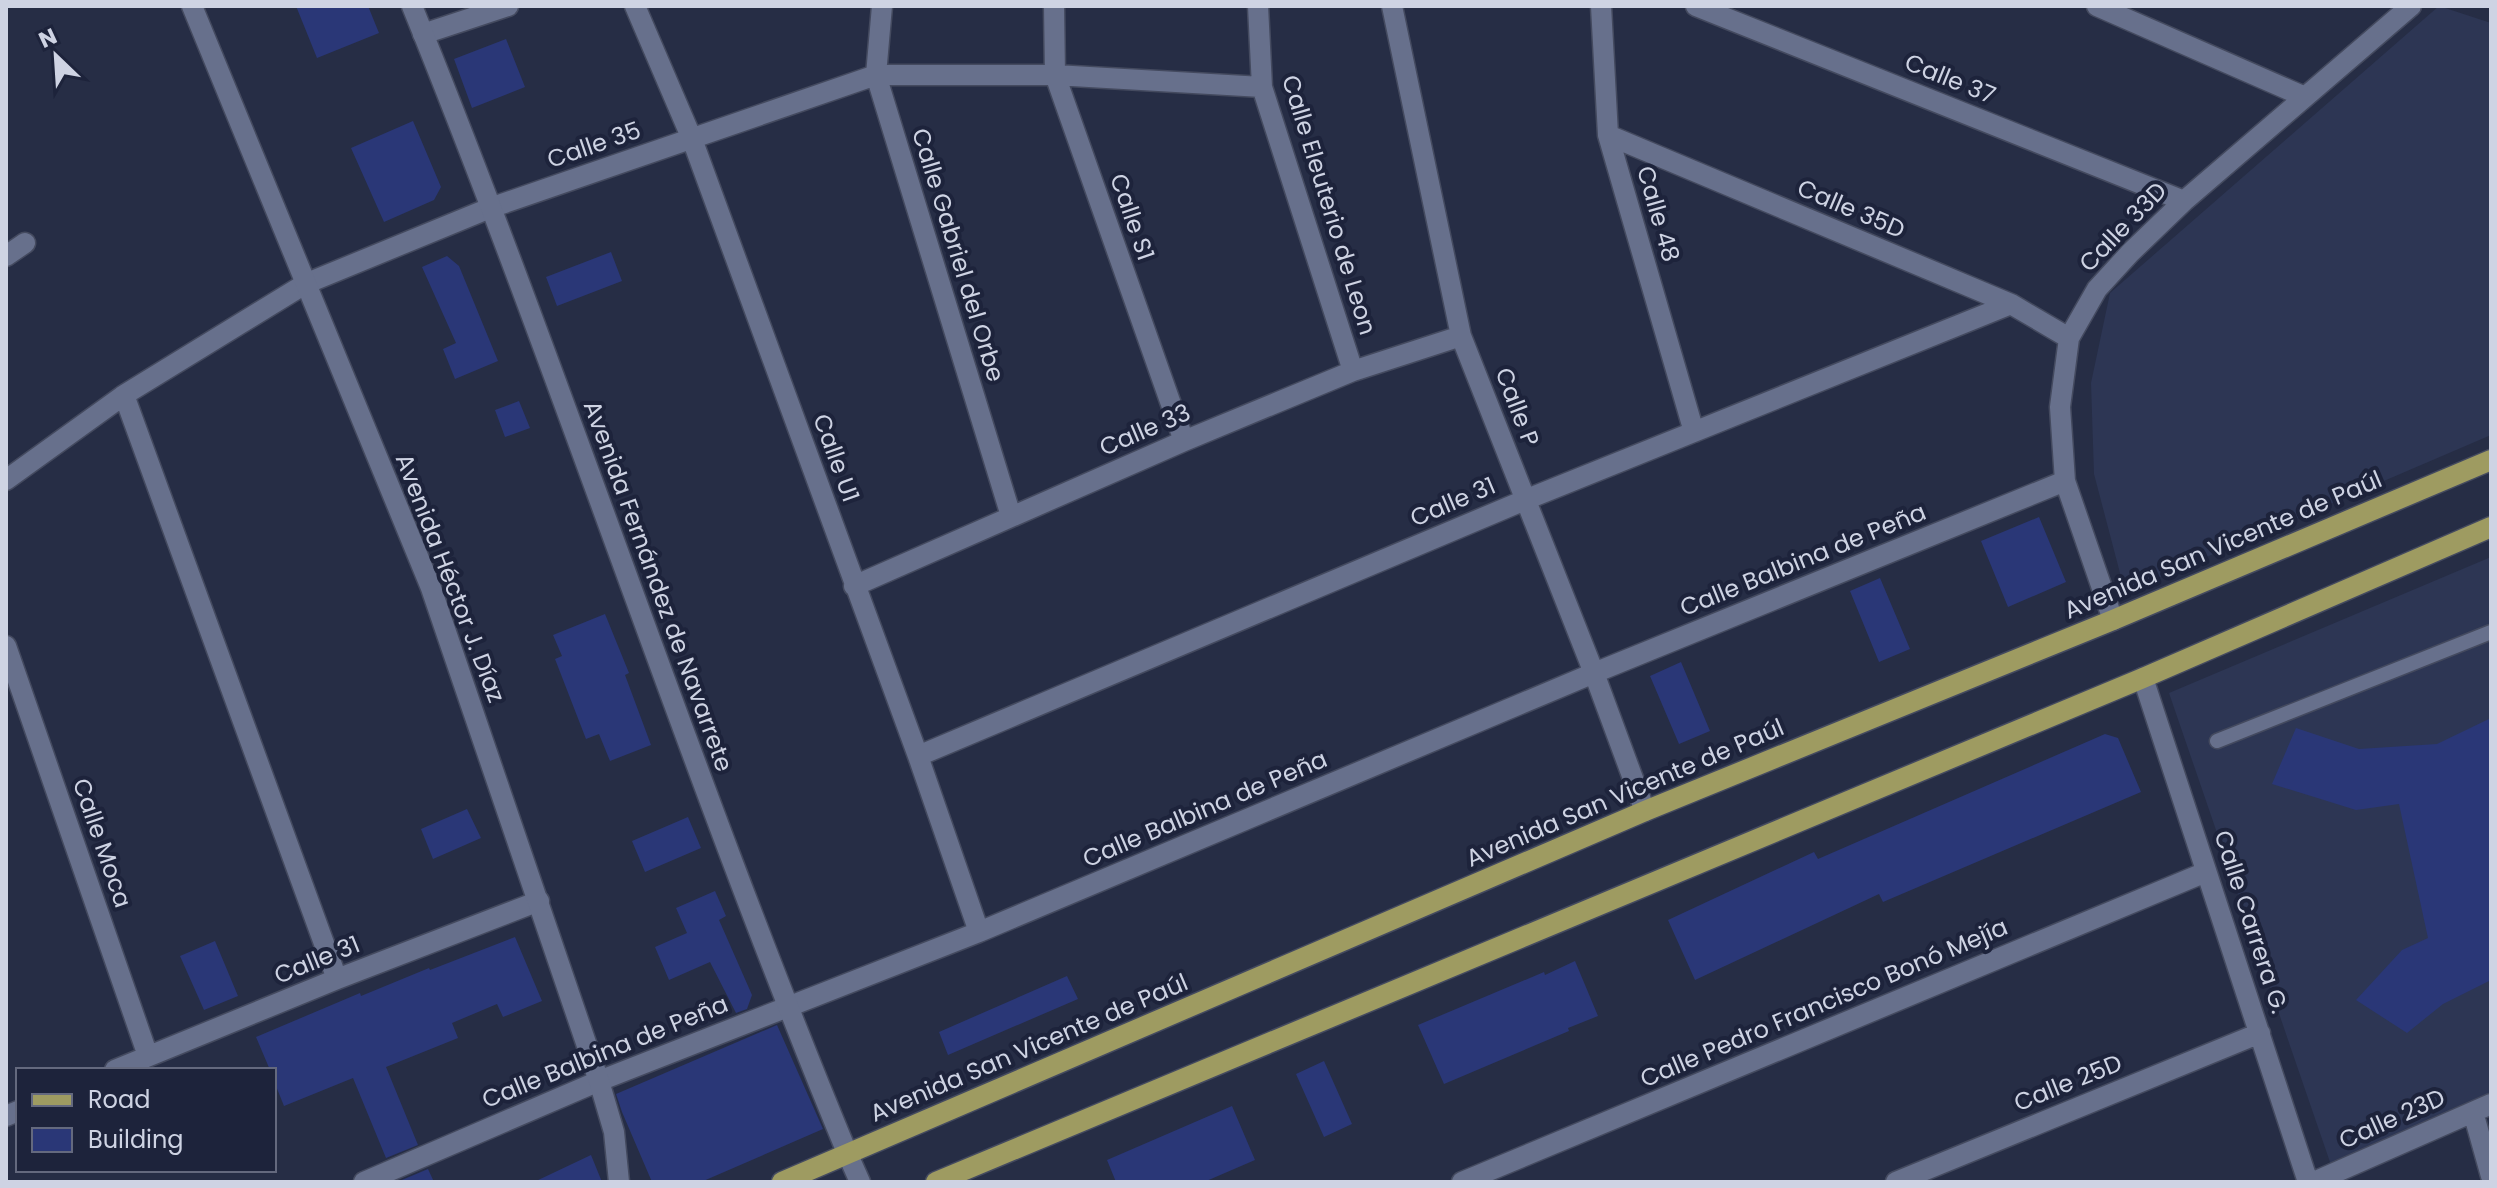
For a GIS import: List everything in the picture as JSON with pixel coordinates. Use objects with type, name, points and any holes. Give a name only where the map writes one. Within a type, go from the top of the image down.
[{"type":"main road","name":"Avenida San Vicente de Paúl","points":[[782,1182],[1645,811],[2113,620],[2491,460]]},
{"type":"main road","points":[[936,1182],[2143,678],[2491,527]]},
{"type":"street","name":"Avenida Héctor J. Díaz","points":[[192,6],[431,588],[599,1081],[614,1132],[619,1182]]},
{"type":"street","name":"Avenida Fernández de Navarrete","points":[[412,6],[786,1006],[860,1182]]},
{"type":"street","points":[[423,34],[508,6]]},
{"type":"street","name":"Calle U1","points":[[635,6],[692,139],[918,756],[979,932]]},
{"type":"street","name":"Calle Gabriel del Orbe","points":[[882,6],[876,75],[1011,516]]},
{"type":"street","name":"Calle S1","points":[[1054,6],[1055,75],[1184,441]]},
{"type":"street","name":"Calle Eleuterio de Leon","points":[[1258,6],[1262,87],[1353,371]]},
{"type":"street","name":"Calle P","points":[[1392,6],[1461,336],[1645,811]]},
{"type":"street","name":"Calle 48","points":[[1601,6],[1608,135],[1694,432]]},
{"type":"street","name":"Calle 37","points":[[1696,6],[2184,201]]},
{"type":"street","points":[[2097,6],[2305,97]]},
{"type":"street","name":"Calle 33D","points":[[2113,620],[2065,481],[2060,407],[2069,338],[2097,289],[2130,253],[2184,201],[2411,6]]},
{"type":"street","name":"Calle 35","points":[[6,480],[124,395],[305,284],[490,208],[876,75],[1055,75],[1262,87]]},
{"type":"street","name":"Calle 35D","points":[[1608,135],[2011,304],[2069,338]]},
{"type":"street","points":[[6,256],[25,243]]},
{"type":"street","name":"Calle 31","points":[[918,756],[1525,500],[2011,304]]},
{"type":"street","name":"Calle 33","points":[[854,586],[1184,441],[1353,371],[1461,336]]},
{"type":"street","points":[[124,395],[337,979]]},
{"type":"street","name":"Calle Balbina de Peña","points":[[364,1182],[599,1081],[979,932],[1594,673],[2065,481]]},
{"type":"street","name":"Calle Moca","points":[[6,646],[148,1056]]},
{"type":"street","name":"Calle Carrera G.","points":[[2143,678],[2308,1182]]},
{"type":"street","name":"Calle Pedro Francisco Bonó Mejía","points":[[1462,1182],[2206,872]]},
{"type":"street","name":"Calle 31","points":[[120,1068],[539,901]]},
{"type":"street","name":"Calle 25D","points":[[1896,1182],[2260,1033]]},
{"type":"street","points":[[2482,1108],[2491,1176]]},
{"type":"street","name":"Calle 23D","points":[[2314,1182],[2482,1108]]},
{"type":"lane","points":[[2217,741],[2491,632]]},
{"type":"shaded area","points":[[2439,6],[2491,23],[2491,435],[2125,592],[2094,474],[2091,383],[2110,293]]},
{"type":"shaded area","points":[[2491,557],[2491,1100],[2331,1165],[2169,693]]},
{"type":"building","points":[[296,6],[368,6],[379,33],[317,58]]},
{"type":"building","points":[[506,39],[525,87],[472,108],[454,59]]},
{"type":"building","points":[[413,121],[441,187],[434,200],[384,222],[351,148]]},
{"type":"building","points":[[611,252],[622,281],[557,306],[546,277]]},
{"type":"building","points":[[447,256],[459,266],[498,361],[455,379],[443,349],[456,343],[422,267]]},
{"type":"building","points":[[519,401],[530,428],[505,437],[495,410]]},
{"type":"building","points":[[2039,517],[2066,582],[2008,607],[1981,541]]},
{"type":"building","points":[[1880,578],[1910,649],[1879,662],[1850,591]]},
{"type":"building","points":[[605,614],[629,673],[625,675],[651,745],[610,761],[599,734],[586,739],[555,659],[562,656],[553,635]]},
{"type":"building","points":[[1681,662],[1710,731],[1679,744],[1650,676]]},
{"type":"building","points":[[2491,718],[2491,980],[2443,1004],[2407,1033],[2356,1000],[2402,950],[2428,938],[2399,804],[2356,810],[2272,784],[2296,728],[2359,749],[2437,744]]},
{"type":"building","points":[[2105,734],[2118,738],[2141,792],[1883,902],[1879,894],[1695,980],[1668,920],[1814,852],[1818,859]]},
{"type":"building","points":[[467,809],[481,838],[433,859],[421,829]]},
{"type":"building","points":[[688,817],[701,848],[645,872],[632,841]]},
{"type":"building","points":[[715,891],[726,916],[719,920],[752,995],[747,1009],[736,1013],[710,962],[669,980],[655,947],[687,933],[676,908]]},
{"type":"building","points":[[515,937],[542,1001],[503,1017],[497,1004],[452,1023],[458,1038],[386,1067],[418,1145],[386,1158],[353,1078],[284,1106],[276,1086],[276,1068],[269,1068],[256,1037],[360,993],[361,996]]},
{"type":"building","points":[[215,941],[238,996],[204,1010],[180,956]]},
{"type":"building","points":[[1575,961],[1598,1016],[1444,1084],[1418,1025]]},
{"type":"building","points":[[1067,976],[1078,999],[948,1055],[939,1032]]},
{"type":"building","points":[[777,1025],[823,1129],[701,1182],[652,1182],[616,1094]]},
{"type":"building","points":[[1324,1061],[1352,1124],[1324,1137],[1296,1074]]},
{"type":"building","points":[[1232,1106],[1255,1160],[1204,1182],[1116,1182],[1107,1160]]},
{"type":"building","points":[[591,1155],[602,1182],[534,1182]]},
{"type":"building","points":[[428,1169],[434,1182],[397,1182]]}]
